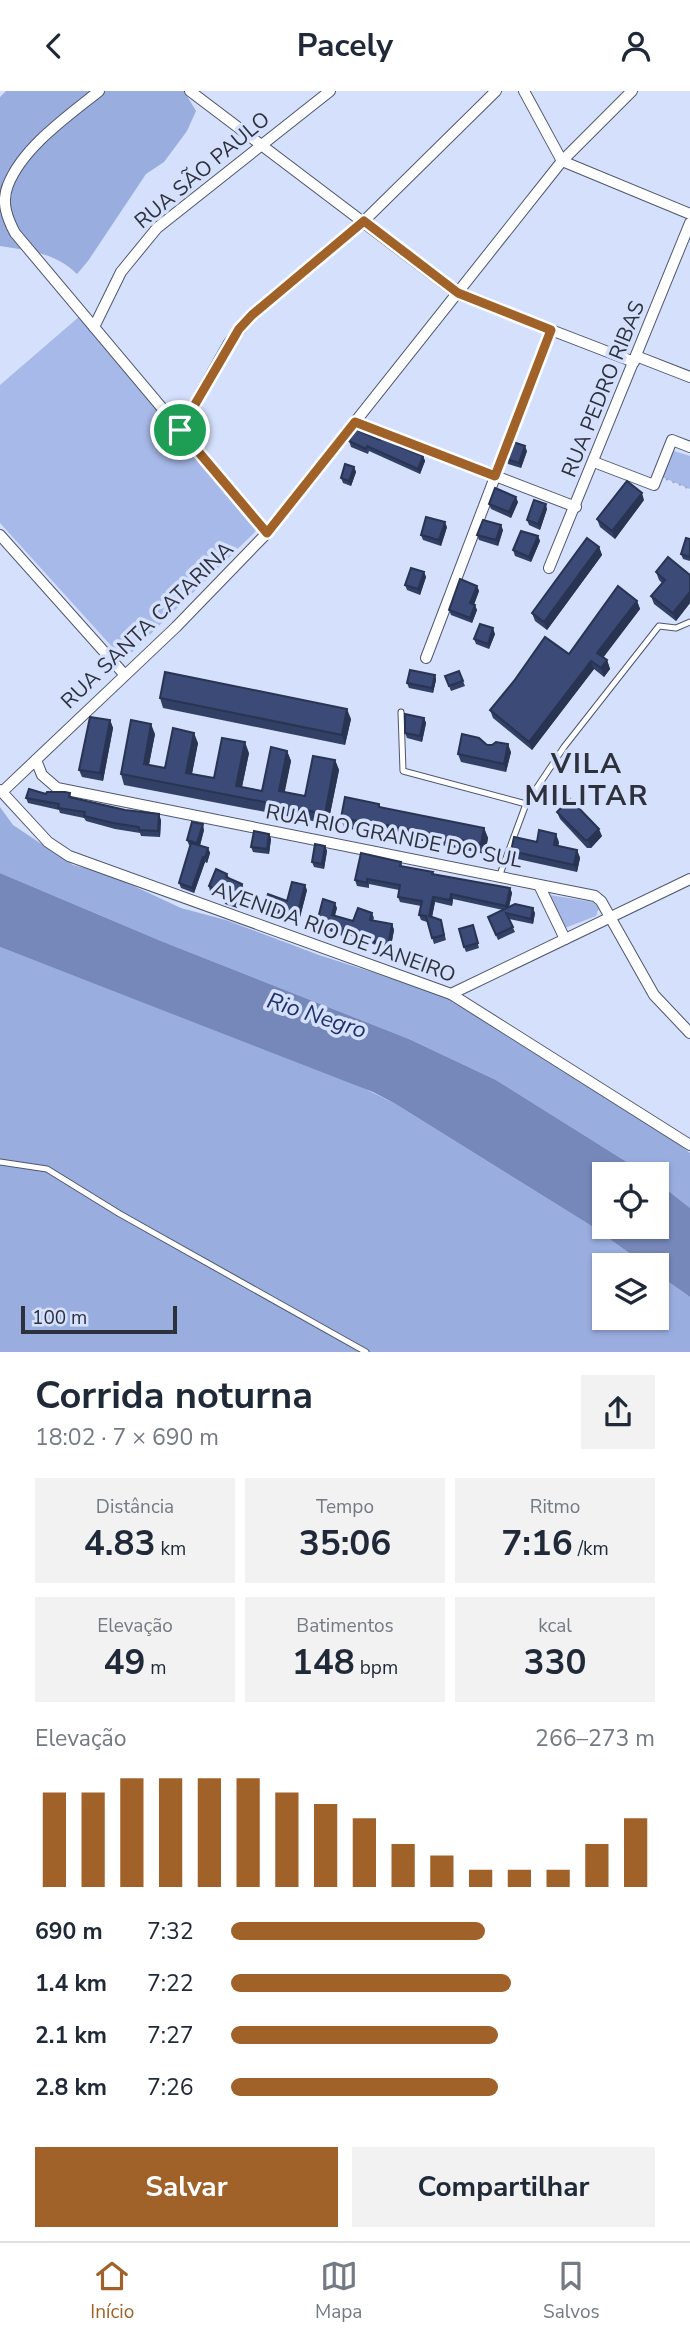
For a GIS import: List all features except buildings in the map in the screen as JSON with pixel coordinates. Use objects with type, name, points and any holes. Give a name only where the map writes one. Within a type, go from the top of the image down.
[{"type":"street","points":[[99,91],[56,125],[18,167],[7,187],[7,218],[15,233],[267,533]]},
{"type":"street","points":[[190,91],[458,293],[551,330],[690,377]]},
{"type":"street","name":"RUA SÃO PAULO","points":[[94,327],[121,272],[168,218],[330,91]]},
{"type":"street","points":[[180,430],[239,329],[252,315],[364,221],[496,91]]},
{"type":"street","points":[[524,91],[562,161],[690,214]]},
{"type":"street","name":"RUA SANTA CATARINA","points":[[1,791],[176,627],[267,533],[562,161],[632,91]]},
{"type":"street","name":"RUA PEDRO RIBAS","points":[[549,568],[690,223]]},
{"type":"street","points":[[426,658],[551,330]]},
{"type":"street","points":[[355,422],[576,507]]},
{"type":"street","points":[[594,462],[654,485],[672,440],[690,447]]},
{"type":"street","points":[[1,538],[124,674]]},
{"type":"street","name":"RUA RIO GRANDE DO SUL","points":[[36,760],[42,775],[57,788],[595,896],[601,901],[654,995],[690,1033]]},
{"type":"street","name":"AVENIDA RIO DE JANEIRO","points":[[1,791],[48,842],[69,856],[451,994],[690,1145]]},
{"type":"street","points":[[451,994],[690,879]]},
{"type":"street","points":[[539,885],[565,939]]},
{"type":"lane","points":[[499,877],[526,803],[564,747],[659,626],[676,628],[690,622]]},
{"type":"lane","points":[[401,712],[403,771],[526,803]]},
{"type":"lane","points":[[0,1162],[47,1169],[366,1352]]},
{"type":"path","points":[[662,477],[690,488]]},
{"type":"shaded area","points":[[6,91],[184,91],[196,111],[187,131],[164,162],[146,174],[77,274],[51,257],[0,246],[0,97]]},
{"type":"shaded area","points":[[80,316],[256,531],[124,660],[0,523],[0,385]]},
{"type":"shaded area","points":[[674,451],[690,456],[690,489],[662,477]]},
{"type":"shaded area","points":[[0,807],[13,825],[73,865],[110,875],[181,908],[226,920],[319,955],[446,996],[628,1105],[690,1153],[690,1208],[669,1191],[669,1162],[627,1162],[496,1080],[409,1039],[161,941],[0,873]]},
{"type":"shaded area","points":[[550,895],[593,902],[599,908],[596,916],[565,928]]},
{"type":"shaded area","points":[[0,947],[351,1082],[394,1103],[590,1225],[592,1239],[610,1239],[629,1253],[592,1253],[592,1330],[669,1330],[669,1282],[690,1297],[690,1352],[0,1352]]},
{"type":"water","name":"Rio Negro","points":[[0,873],[161,941],[409,1039],[496,1080],[627,1162],[592,1162],[592,1226],[373,1092],[0,947]]},
{"type":"water","points":[[669,1191],[690,1208],[690,1297],[669,1282],[669,1253],[629,1253],[610,1239],[669,1239]]},
{"type":"district","name":"VILA MILITAR","points":[[587,779]]},
{"type":"route","points":[[364,221],[458,293],[551,330],[495,476],[355,422],[267,533],[180,430],[239,329],[364,221]]}]
